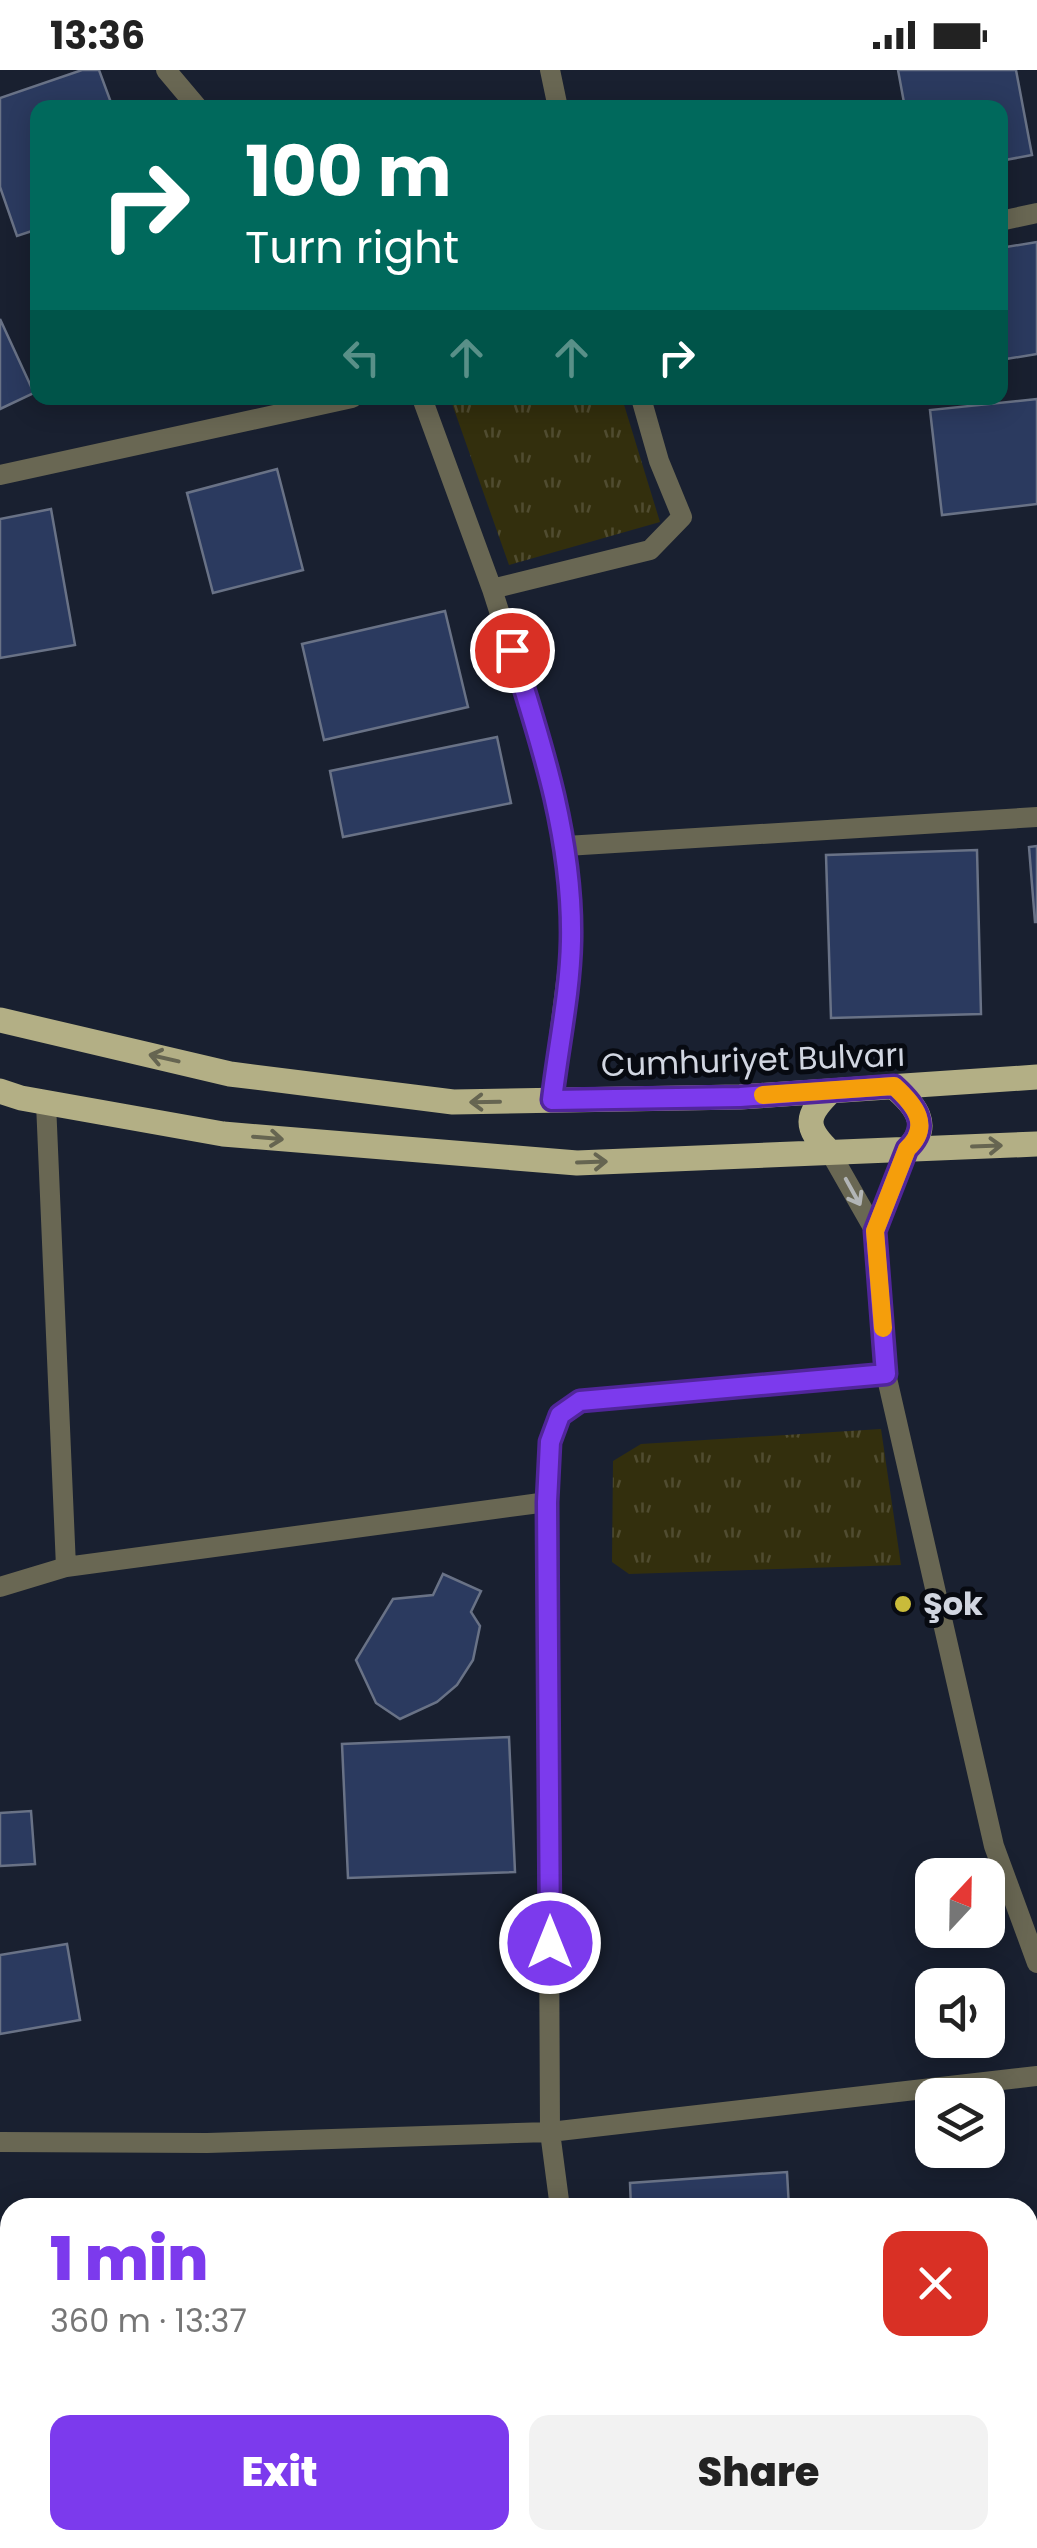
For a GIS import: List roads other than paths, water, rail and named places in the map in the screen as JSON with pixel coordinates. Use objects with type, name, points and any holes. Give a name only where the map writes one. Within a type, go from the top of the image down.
[{"type":"main road","name":"Cumhuriyet Bulvarı","points":[[0,1020],[230,1074],[453,1102],[740,1097],[1037,1077]]},
{"type":"main road","points":[[894,1086],[917,1110],[922,1127],[917,1140],[907,1149]]},
{"type":"main road","points":[[0,1091],[46,1103],[223,1134],[577,1163],[1037,1144]]},
{"type":"main road","points":[[830,1091],[816,1106],[810,1120],[812,1135],[830,1152]]},
{"type":"street","points":[[166,70],[191,100]]},
{"type":"street","points":[[550,70],[556,100]]},
{"type":"street","points":[[1008,220],[1037,213]]},
{"type":"street","points":[[0,476],[320,405]]},
{"type":"street","points":[[425,405],[492,590],[541,742],[566,846],[571,942],[552,1100]]},
{"type":"street","points":[[492,590],[650,550],[682,517],[659,462],[642,405]]},
{"type":"street","points":[[566,846],[1037,817]]},
{"type":"street","points":[[46,1103],[66,1567]]},
{"type":"street","points":[[875,1231],[907,1149]]},
{"type":"street","points":[[830,1152],[875,1231],[886,1374],[994,1846],[1037,1963]]},
{"type":"street","points":[[559,2198],[550,2132],[547,1502],[550,1442],[560,1415],[580,1401],[886,1374]]},
{"type":"street","points":[[0,1587],[66,1567],[547,1502]]},
{"type":"street","points":[[0,2142],[207,2144],[550,2132],[1037,2076]]},
{"type":"place","name":"Şok","points":[[903,1604]]}]
